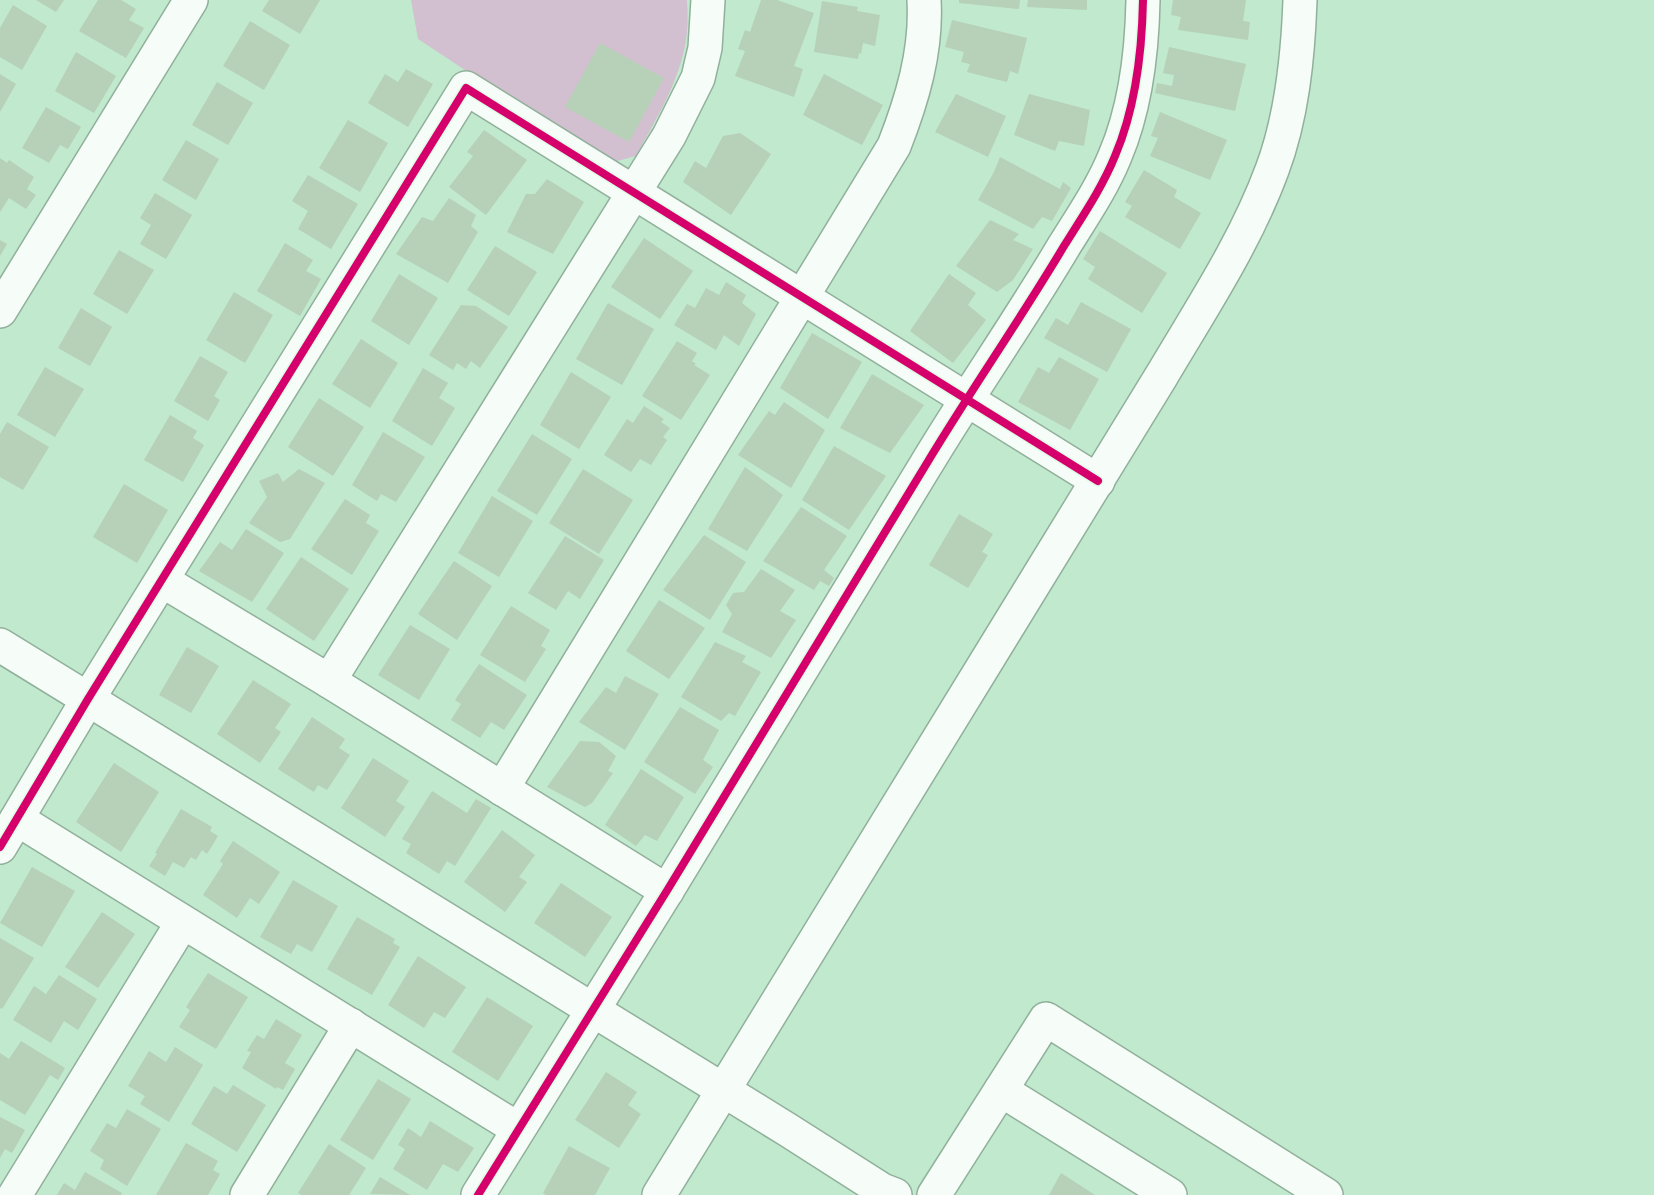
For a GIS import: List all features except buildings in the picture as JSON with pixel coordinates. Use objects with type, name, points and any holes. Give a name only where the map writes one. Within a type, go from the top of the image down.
[{"type":"street","points":[[0,310],[191,0]]},
{"type":"street","points":[[329,681],[669,136],[699,78],[705,48],[708,0]]},
{"type":"street","points":[[502,789],[894,146],[917,77],[924,0]]},
{"type":"street","points":[[478,1195],[667,891],[965,399],[1042,284],[1100,187],[1116,155],[1128,121],[1139,68],[1143,0]]},
{"type":"street","points":[[659,1195],[1098,481],[1239,242],[1272,170],[1284,125],[1294,79],[1300,0]]},
{"type":"street","points":[[519,1129],[182,923],[8,833],[88,699],[466,88],[1098,481]]},
{"type":"street","points":[[163,581],[667,891]]},
{"type":"street","points":[[0,645],[882,1190],[895,1195]]},
{"type":"street","points":[[15,1195],[182,923]]},
{"type":"street","points":[[934,1195],[1046,1019],[1326,1195]]},
{"type":"street","points":[[247,1195],[351,1025]]},
{"type":"street","points":[[1000,1090],[1170,1195]]},
{"type":"shaded area","points":[[411,0],[687,0],[688,23],[677,75],[658,116],[636,156],[614,162],[418,39]]},
{"type":"cycle path","points":[[478,1195],[668,889],[944,436],[1098,191],[1122,137],[1133,99],[1139,60],[1143,0]]},
{"type":"cycle path","points":[[0,847],[88,699],[466,88],[1098,481]]}]
